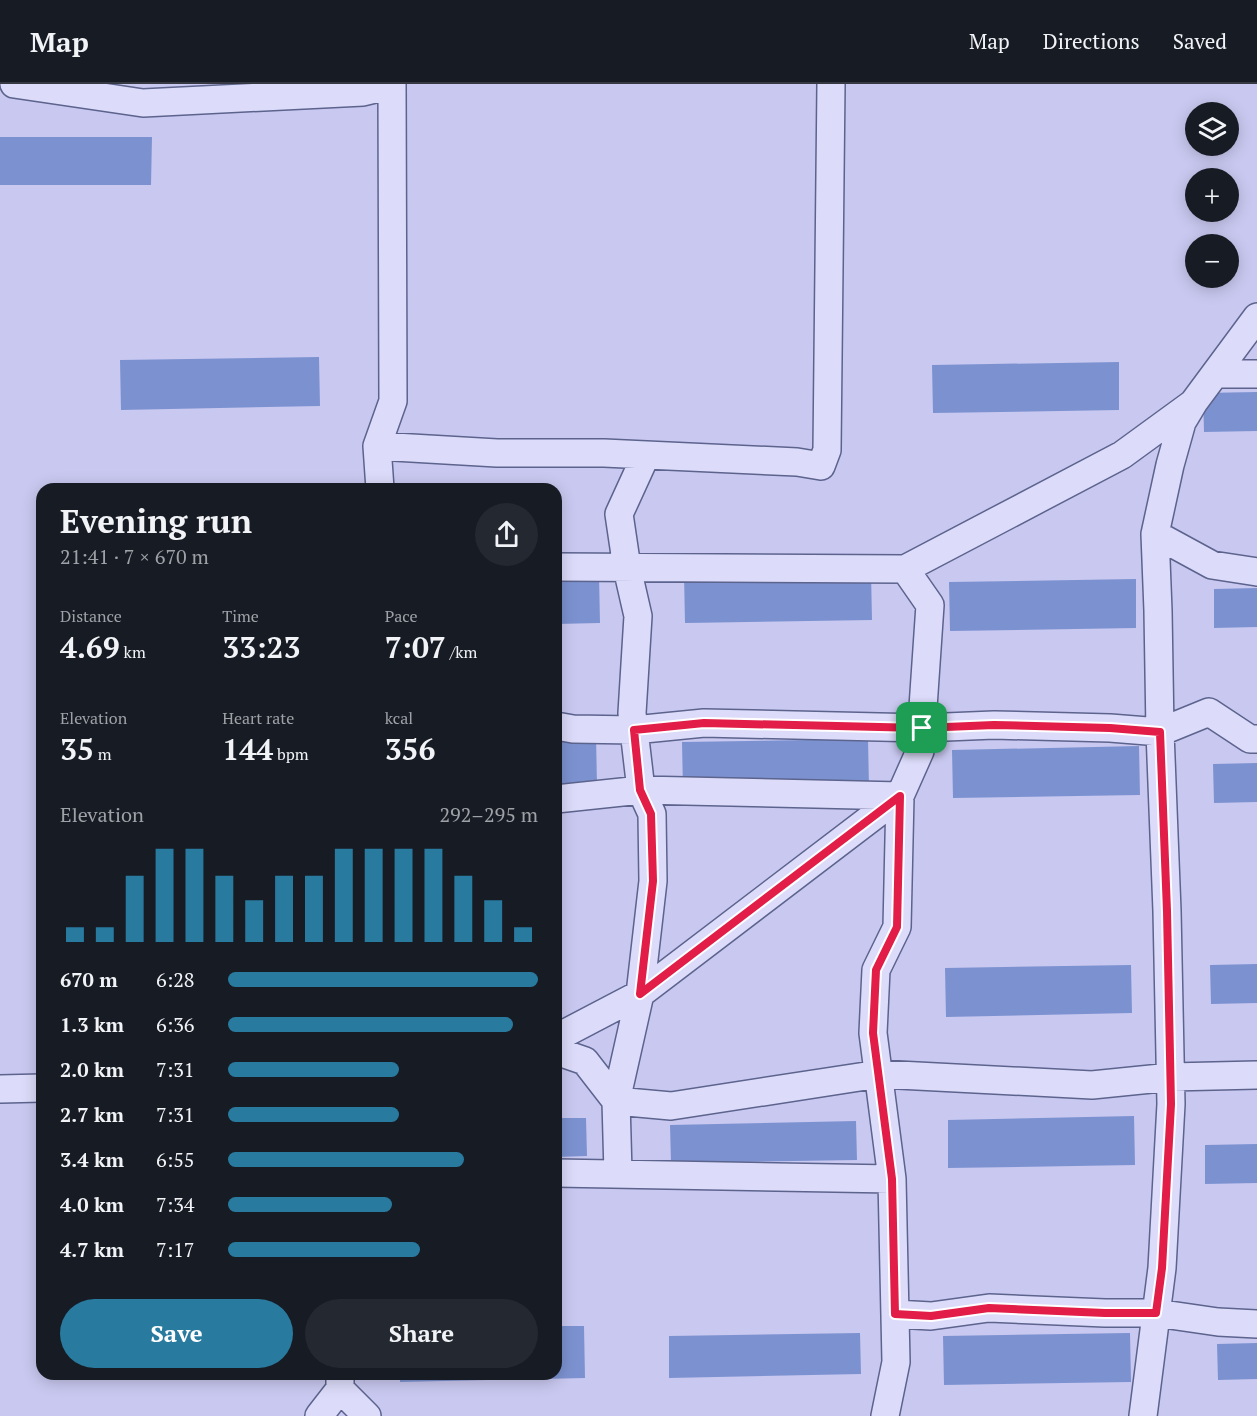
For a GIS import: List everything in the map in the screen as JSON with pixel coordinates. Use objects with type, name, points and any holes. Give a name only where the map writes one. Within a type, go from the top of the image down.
[{"type":"street","points":[[14,84],[143,103],[363,92],[392,84],[393,401],[377,446],[380,483]]},
{"type":"street","points":[[377,446],[497,453],[604,453],[798,462],[821,466],[827,450],[831,84]]},
{"type":"street","points":[[1143,1416],[1162,1257],[1171,1104],[1155,534],[1182,422],[1194,402],[1257,317]]},
{"type":"street","points":[[1215,374],[1257,374]]},
{"type":"street","points":[[562,567],[905,569],[1122,455],[1194,402]]},
{"type":"street","points":[[618,1173],[616,1101],[640,994],[653,881],[651,814],[640,790],[632,713],[638,616],[627,568],[619,514],[646,455]]},
{"type":"street","points":[[1155,534],[1212,565],[1257,572]]},
{"type":"street","points":[[885,1416],[896,1362],[892,1179],[873,1033],[876,970],[897,927],[900,796],[920,751],[930,605],[905,569]]},
{"type":"street","points":[[562,727],[634,730],[704,723],[922,728],[994,725],[1110,728],[1160,732],[1209,712],[1250,739],[1257,739]]},
{"type":"street","points":[[562,798],[640,790],[900,796]]},
{"type":"street","points":[[562,1035],[640,994],[900,796]]},
{"type":"street","points":[[562,1053],[585,1061],[616,1101],[671,1106],[879,1074],[1092,1085],[1171,1077],[1257,1076]]},
{"type":"street","points":[[0,1089],[36,1088]]},
{"type":"street","points":[[562,1173],[892,1179]]},
{"type":"street","points":[[895,1314],[931,1316],[989,1308],[1156,1313],[1218,1322],[1257,1324]]},
{"type":"street","points":[[319,1416],[340,1382],[367,1416]]},
{"type":"building","points":[[0,137],[152,137],[151,185],[0,185]]},
{"type":"building","points":[[319,357],[320,406],[121,410],[120,360]]},
{"type":"building","points":[[1119,362],[1119,410],[933,413],[932,365]]},
{"type":"building","points":[[1257,392],[1257,431],[1204,432],[1203,393]]},
{"type":"building","points":[[871,572],[872,620],[685,623],[684,575]]},
{"type":"building","points":[[599,575],[600,623],[562,624],[562,576]]},
{"type":"building","points":[[1136,579],[1136,628],[950,631],[949,582]]},
{"type":"building","points":[[1257,588],[1257,627],[1214,628],[1214,589]]},
{"type":"building","points":[[596,736],[597,785],[562,785],[562,737]]},
{"type":"building","points":[[868,739],[869,787],[683,790],[682,742]]},
{"type":"building","points":[[1139,746],[1140,795],[953,798],[952,750]]},
{"type":"building","points":[[1257,763],[1257,802],[1214,803],[1213,764]]},
{"type":"building","points":[[1257,964],[1257,1003],[1211,1004],[1210,965]]},
{"type":"building","points":[[1131,965],[1132,1013],[946,1017],[945,968]]},
{"type":"building","points":[[1134,1116],[1135,1165],[948,1168],[948,1120]]},
{"type":"building","points":[[562,1118],[586,1118],[587,1156],[562,1157]]},
{"type":"building","points":[[856,1121],[857,1160],[671,1163],[670,1125]]},
{"type":"building","points":[[1257,1144],[1257,1183],[1205,1184],[1205,1145]]},
{"type":"building","points":[[562,1326],[584,1326],[585,1378],[562,1378]]},
{"type":"building","points":[[860,1333],[861,1374],[669,1378],[669,1336]]},
{"type":"building","points":[[1130,1333],[1131,1382],[944,1385],[943,1336]]},
{"type":"building","points":[[1257,1343],[1257,1379],[1218,1380],[1217,1344]]},
{"type":"building","points":[[400,1380],[492,1380],[400,1382]]},
{"type":"route","points":[[704,723],[922,728],[994,725],[1110,728],[1160,732],[1171,1104],[1162,1268],[1156,1313],[989,1308],[931,1316],[895,1314],[892,1179],[873,1033],[876,970],[897,927],[900,796],[640,994],[653,881],[651,814],[640,790],[634,730],[704,723]]}]
